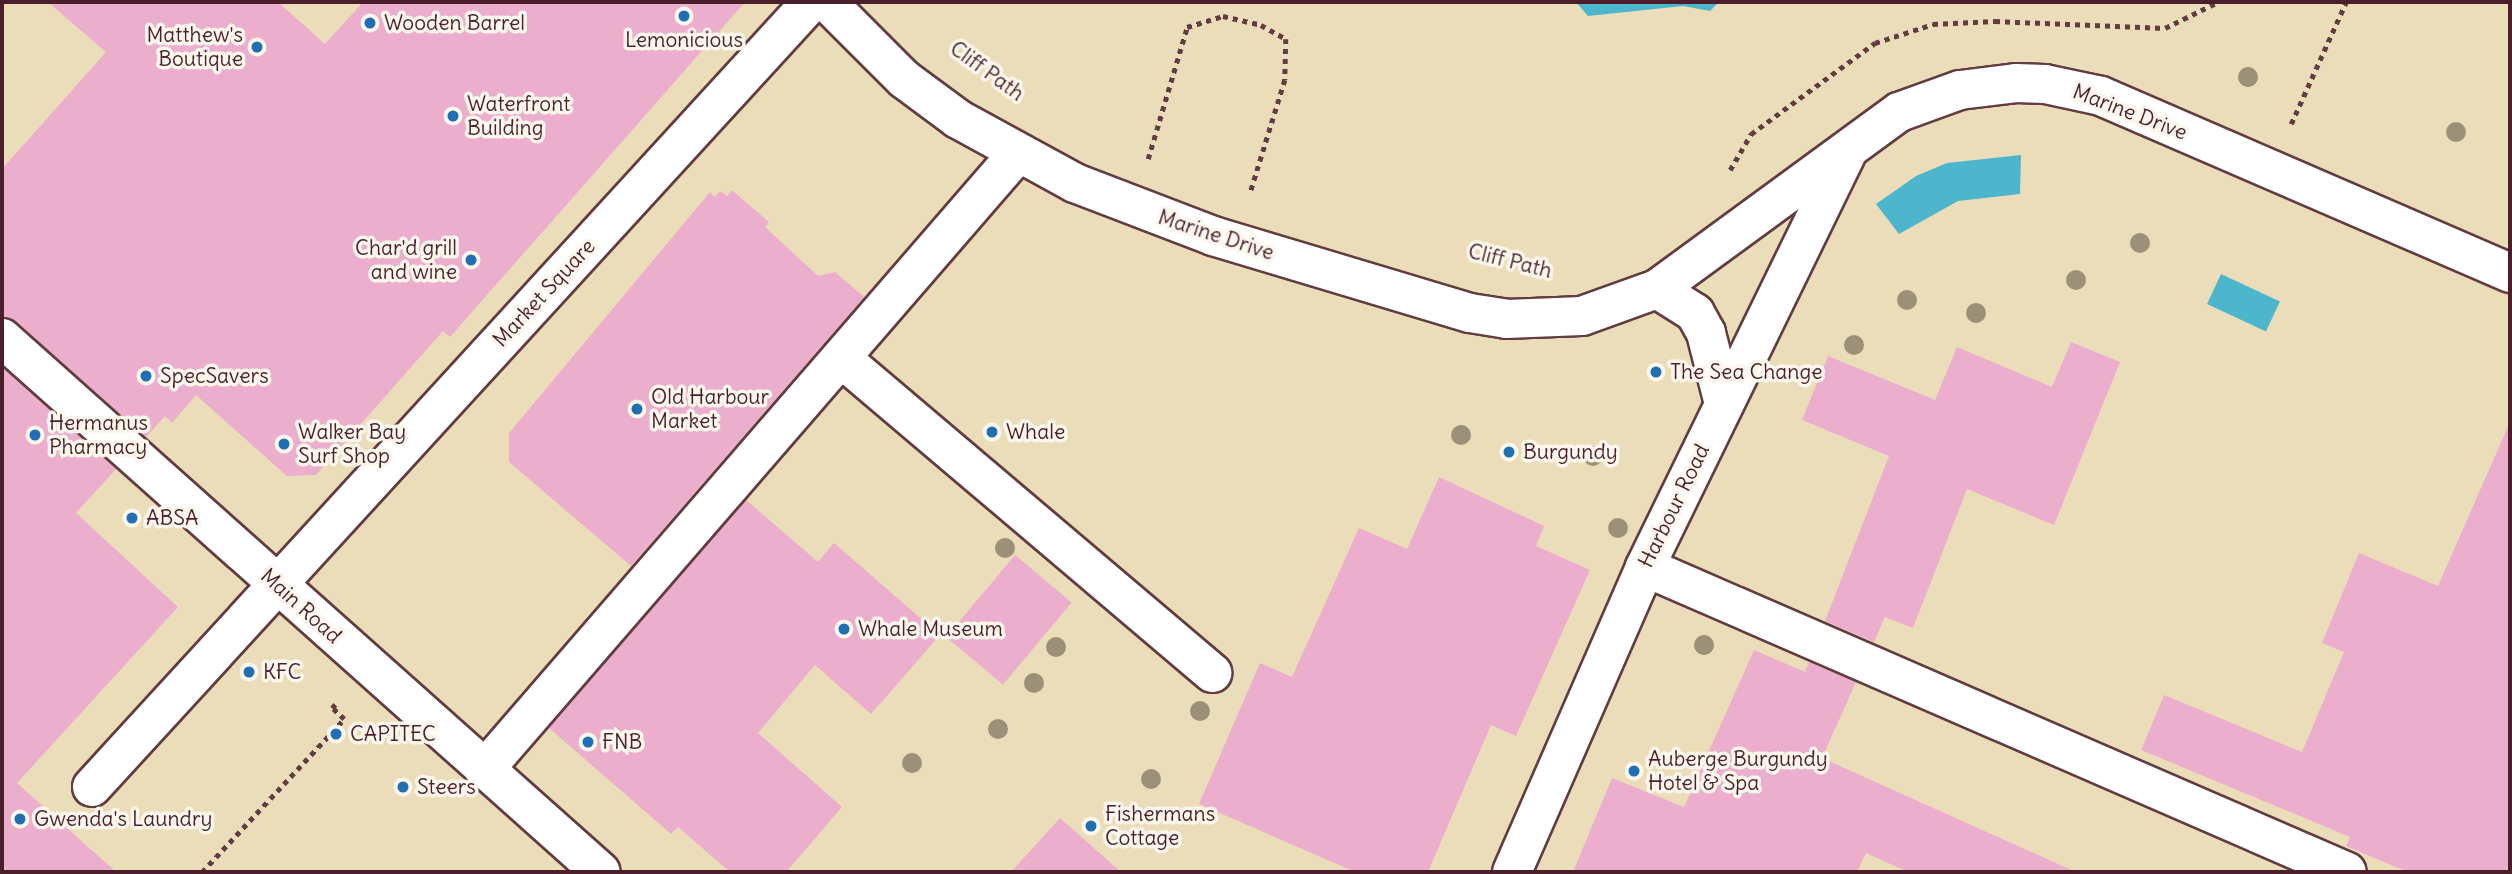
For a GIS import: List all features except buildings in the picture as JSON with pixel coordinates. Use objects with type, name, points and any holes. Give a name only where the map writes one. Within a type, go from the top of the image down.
[{"type":"street","name":"Market Square","points":[[92,787],[811,2]]},
{"type":"street","name":"Marine Drive","points":[[827,2],[904,79],[958,119],[1017,154],[1142,211],[1470,313],[1530,320],[1582,316],[1657,289],[1899,112],[1932,98],[1987,85],[2045,84],[2101,96],[2510,273]]},
{"type":"street","name":"Harbour Road","points":[[1512,872],[1645,567],[1850,147]]},
{"type":"street","points":[[484,770],[1017,154]]},
{"type":"street","points":[[1657,289],[1678,298],[1695,313],[1706,333],[1724,404]]},
{"type":"street","name":"Main Road","points":[[2,338],[601,872]]},
{"type":"street","points":[[841,358],[1213,673]]},
{"type":"street","points":[[1645,567],[2347,872]]},
{"type":"path","points":[[1725,179],[1751,134],[1875,43],[1933,24],[1995,20],[2165,28],[2218,2]]},
{"type":"path","points":[[2271,170],[2346,2]]},
{"type":"path","points":[[1144,172],[1187,27],[1223,16],[1261,25],[1286,39],[1285,80],[1248,202]]},
{"type":"path","points":[[202,872],[344,719],[332,708],[369,667]]},
{"type":"water","points":[[1576,2],[1719,2],[1710,11],[1683,6],[1588,16]]},
{"type":"water","points":[[2021,155],[2020,194],[1958,201],[1899,234],[1876,204],[1916,176],[1947,163]]},
{"type":"water","points":[[2221,274],[2280,301],[2266,331],[2207,304]]},
{"type":"place","name":"Lemonicious","points":[[684,16]]},
{"type":"place","name":"Wooden Barrel","points":[[370,23]]},
{"type":"place","name":"Matthew's Boutique","points":[[257,47]]},
{"type":"place","name":"Waterfront Building","points":[[453,116]]},
{"type":"place","name":"Char'd grill and wine","points":[[471,260]]},
{"type":"place","name":"The Sea Change","points":[[1656,372]]},
{"type":"place","name":"SpecSavers","points":[[146,376]]},
{"type":"place","name":"Old Harbour Market","points":[[637,409]]},
{"type":"place","name":"Whale","points":[[992,432]]},
{"type":"place","name":"Hermanus Pharmacy","points":[[35,435]]},
{"type":"place","name":"Walker Bay Surf Shop","points":[[284,444]]},
{"type":"place","name":"Burgundy","points":[[1509,452]]},
{"type":"place","name":"ABSA","points":[[132,518]]},
{"type":"place","name":"Whale Museum","points":[[844,629]]},
{"type":"place","name":"KFC","points":[[249,672]]},
{"type":"place","name":"CAPITEC","points":[[336,734]]},
{"type":"place","name":"FNB","points":[[588,742]]},
{"type":"place","name":"Auberge Burgundy Hotel & Spa","points":[[1634,771]]},
{"type":"place","name":"Steers","points":[[403,787]]},
{"type":"place","name":"Gwenda's Laundry","points":[[20,819]]},
{"type":"place","name":"Fishermans Cottage","points":[[1091,826]]}]
